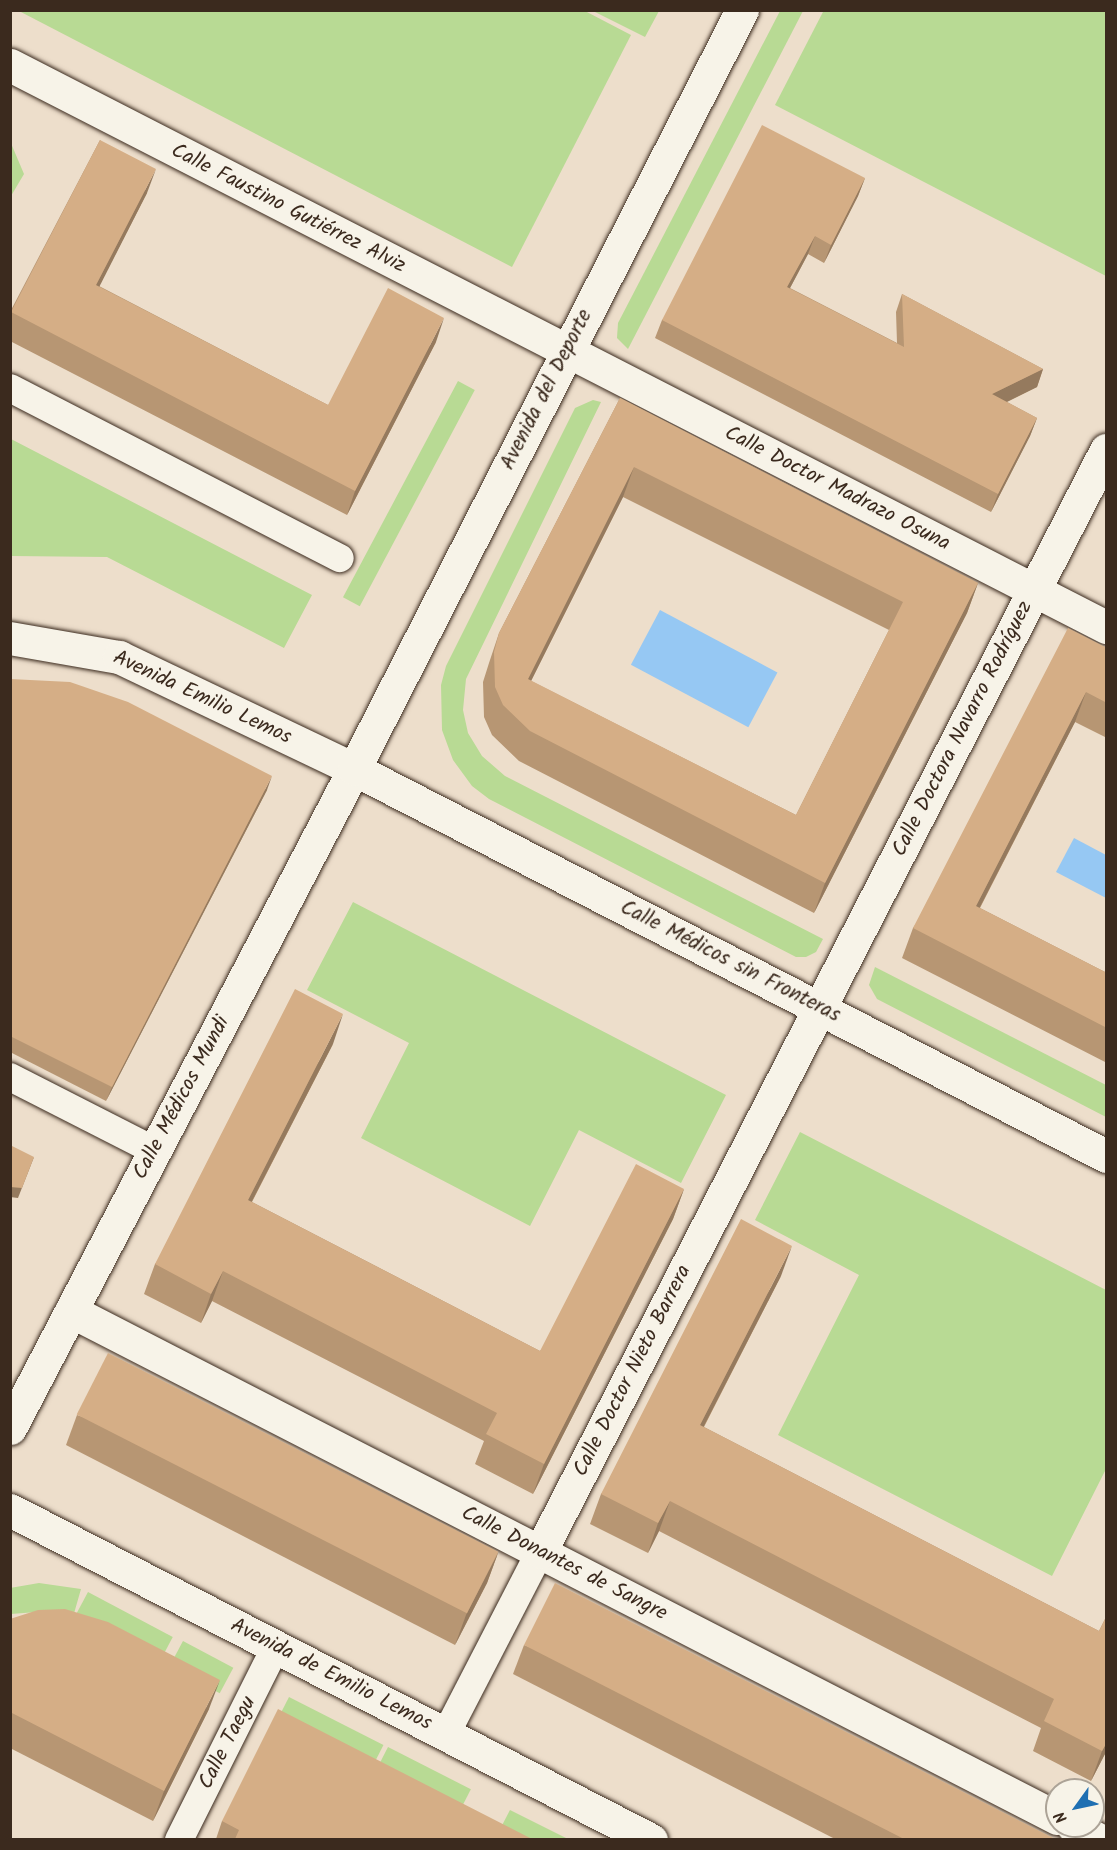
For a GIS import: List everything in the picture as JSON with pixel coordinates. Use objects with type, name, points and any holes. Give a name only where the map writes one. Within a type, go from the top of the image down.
[{"type":"street","name":"Avenida del Deporte","points":[[354,769],[742,10]]},
{"type":"street","name":"Calle Faustino Gutiérrez Alviz","points":[[10,65],[566,352]]},
{"type":"street","name":"Calle Doctor Madrazo Osuna","points":[[566,352],[1107,627]]},
{"type":"street","points":[[10,388],[340,558]]},
{"type":"street","name":"Calle Doctora Navarro Rodríguez","points":[[819,1008],[1107,450]]},
{"type":"street","name":"Avenida Emilio Lemos","points":[[10,638],[119,657],[354,769]]},
{"type":"street","name":"Calle Médicos sin Fronteras","points":[[354,769],[1107,1156]]},
{"type":"street","name":"Calle Médicos Mundi","points":[[10,1428],[354,769]]},
{"type":"street","name":"Calle Doctor Nieto Barrera","points":[[446,1734],[819,1008]]},
{"type":"street","points":[[10,1077],[155,1151]]},
{"type":"street","name":"Calle Donantes de Sangre","points":[[71,1311],[1045,1812]]},
{"type":"street","name":"Avenida de Emilio Lemos","points":[[10,1510],[651,1839]]},
{"type":"street","name":"Calle Taegu","points":[[180,1839],[276,1646]]},
{"type":"green space","points":[[824,10],[1106,11],[1106,276],[775,105]]},
{"type":"green space","points":[[19,11],[585,11],[631,35],[512,267]]},
{"type":"green space","points":[[593,11],[659,11],[645,37]]},
{"type":"green space","points":[[780,11],[803,11],[628,349],[617,338],[618,323]]},
{"type":"green space","points":[[10,141],[24,174],[11,196],[10,196]]},
{"type":"green space","points":[[458,381],[475,390],[360,606],[343,597]]},
{"type":"green space","points":[[593,400],[601,402],[466,679],[463,710],[468,733],[482,756],[505,776],[823,939],[816,952],[806,957],[796,957],[489,799],[472,786],[453,760],[442,730],[441,685],[446,666],[575,408]]},
{"type":"green space","points":[[11,439],[312,595],[284,648],[107,557],[11,556]]},
{"type":"green space","points":[[353,902],[726,1095],[681,1183],[579,1130],[530,1226],[361,1138],[409,1043],[307,990]]},
{"type":"green space","points":[[875,967],[1106,1085],[1106,1117],[877,999],[869,985]]},
{"type":"green space","points":[[800,1132],[1106,1290],[1106,1469],[1052,1576],[778,1435],[859,1275],[755,1220]]},
{"type":"green space","points":[[39,1583],[81,1589],[73,1617],[49,1611],[11,1614],[10,1588]]},
{"type":"green space","points":[[88,1592],[173,1637],[159,1663],[74,1618]]},
{"type":"green space","points":[[183,1641],[233,1668],[220,1693],[169,1667]]},
{"type":"green space","points":[[289,1697],[383,1745],[371,1770],[276,1722]]},
{"type":"green space","points":[[388,1747],[471,1789],[458,1815],[375,1773]]},
{"type":"green space","points":[[510,1810],[568,1839],[505,1839],[497,1835]]},
{"type":"water","points":[[660,610],[777,672],[748,727],[631,665]]},
{"type":"water","points":[[1074,838],[1106,855],[1106,898],[1056,872]]},
{"type":"building","points":[[762,125],[865,178],[831,245],[815,236],[787,287],[904,347],[902,294],[1043,369],[992,394],[1037,418],[998,494],[662,320]]},
{"type":"building","points":[[100,140],[156,169],[96,285],[328,405],[388,288],[444,318],[355,491],[11,312]]},
{"type":"building","points":[[620,398],[978,583],[825,883],[530,731],[503,705],[495,687],[494,652],[499,633]],"holes":[[[634,467],[903,602],[796,815],[528,679]]]},
{"type":"building","points":[[1068,628],[1107,648],[1107,703],[1086,692],[976,906],[1107,973],[1107,1028],[913,928]]},
{"type":"building","points":[[10,679],[70,682],[128,702],[272,776],[112,1087],[10,1036]]},
{"type":"building","points":[[295,989],[343,1014],[248,1200],[540,1351],[636,1164],[684,1189],[544,1464],[486,1434],[497,1413],[223,1271],[211,1294],[155,1264]]},
{"type":"building","points":[[10,1145],[34,1157],[22,1188],[10,1187]]},
{"type":"building","points":[[741,1219],[792,1246],[700,1425],[1099,1631],[1107,1615],[1107,1742],[1102,1751],[1044,1721],[1054,1699],[670,1501],[658,1523],[601,1494]]},
{"type":"building","points":[[108,1353],[498,1552],[467,1613],[77,1414]]},
{"type":"building","points":[[555,1583],[1045,1834],[1045,1838],[1055,1839],[904,1839],[524,1645]]},
{"type":"building","points":[[65,1609],[108,1622],[220,1680],[164,1791],[12,1713],[10,1716],[10,1619],[38,1610]]},
{"type":"building","points":[[278,1709],[532,1839],[235,1839],[239,1830],[222,1821]]}]
